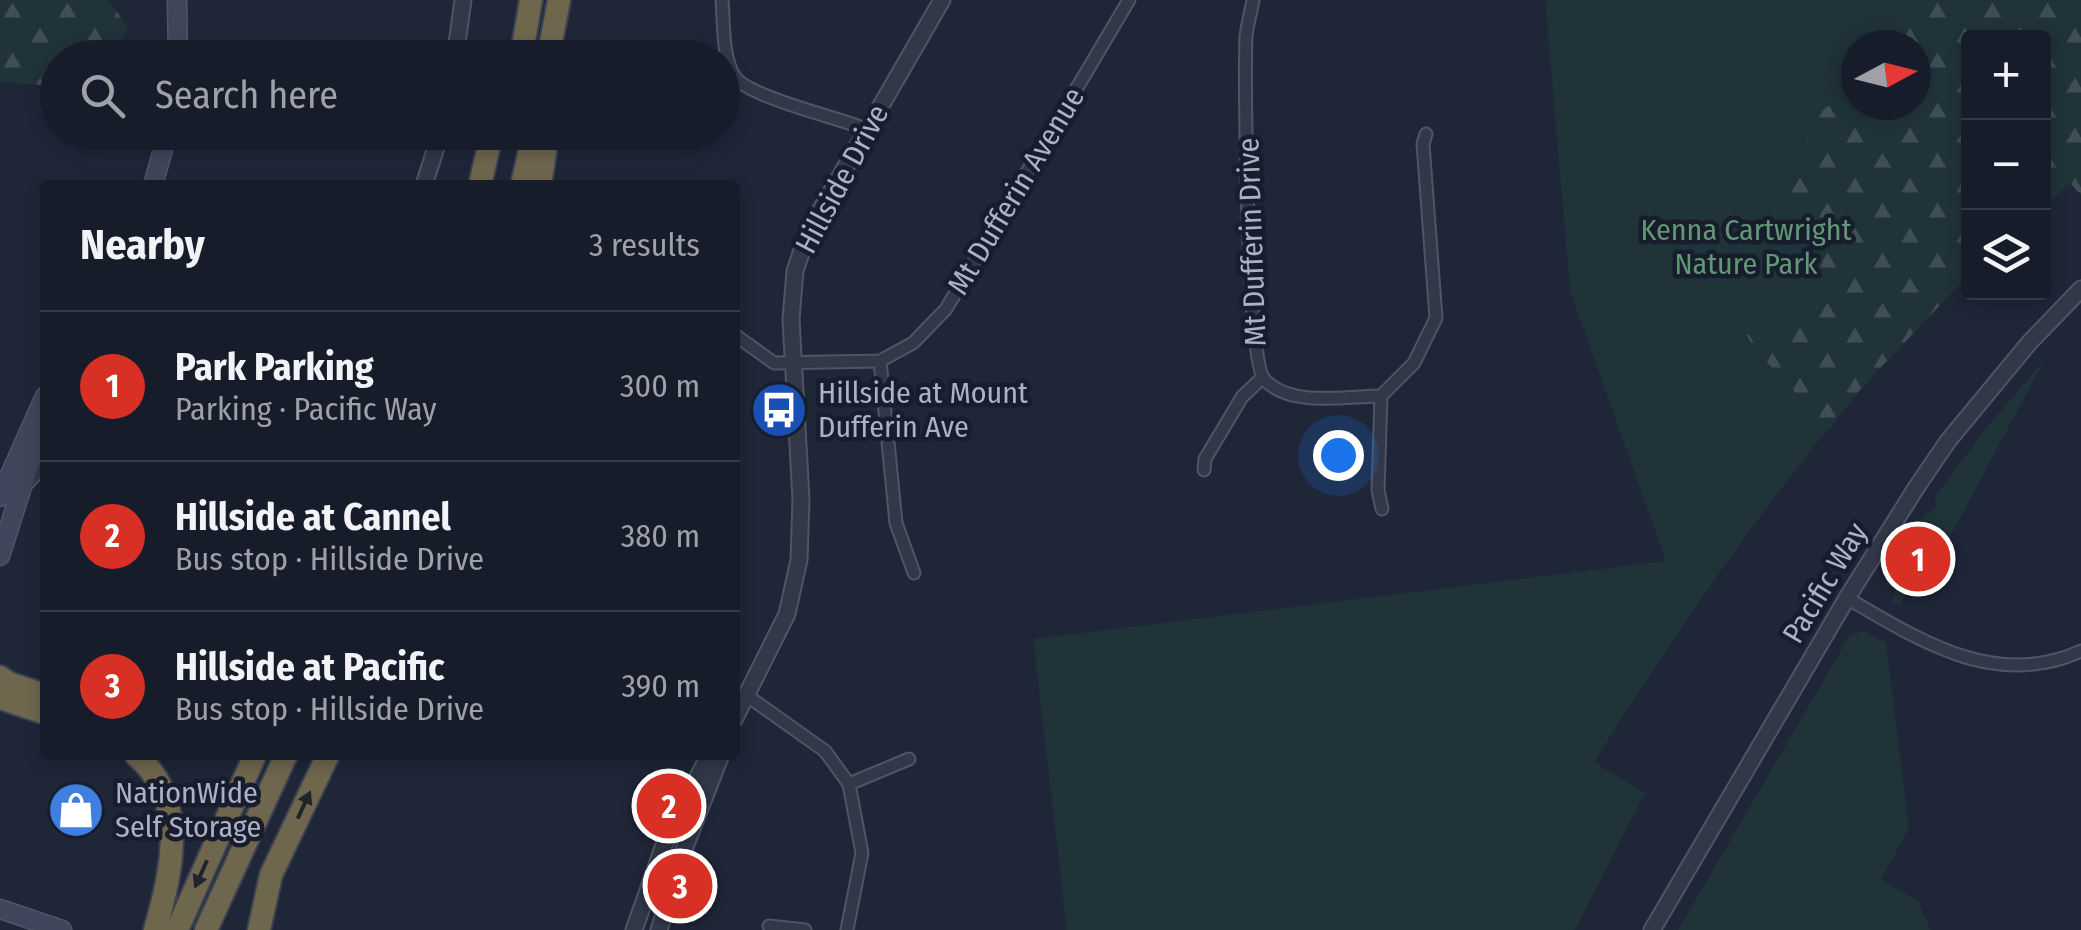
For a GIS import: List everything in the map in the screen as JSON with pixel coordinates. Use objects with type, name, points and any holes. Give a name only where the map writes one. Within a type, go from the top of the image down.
[{"type":"highway","points":[[523,40],[530,0]]},
{"type":"highway","points":[[554,40],[558,2]]},
{"type":"highway","points":[[481,180],[488,150]]},
{"type":"highway","points":[[496,180],[503,150]]},
{"type":"highway","points":[[523,180],[530,150]]},
{"type":"highway","points":[[541,180],[545,150]]},
{"type":"highway","points":[[0,677],[40,693]]},
{"type":"highway","points":[[7,702],[40,712]]},
{"type":"highway","points":[[140,760],[160,785],[172,829],[168,880],[155,930]]},
{"type":"highway","points":[[177,930],[253,760]]},
{"type":"highway","points":[[206,930],[284,760]]},
{"type":"highway","points":[[223,930],[263,834],[284,760]]},
{"type":"highway","points":[[260,927],[271,876],[326,760]]},
{"type":"main road","points":[[177,0],[178,40]]},
{"type":"main road","points":[[154,180],[163,150]]},
{"type":"main road","points":[[0,497],[40,407]]},
{"type":"main road","points":[[0,556],[29,465],[40,448]]},
{"type":"main road","points":[[0,910],[62,930]]},
{"type":"street","points":[[457,40],[463,0]]},
{"type":"street","points":[[722,0],[726,40]]},
{"type":"street","name":"Hillside Drive","points":[[740,708],[786,614],[799,560],[801,499],[790,319],[794,271],[808,232],[942,0]]},
{"type":"street","name":"Mt Dufferin Avenue","points":[[880,361],[914,343],[946,309],[1129,0]]},
{"type":"street","name":"Mt Dufferin Drive","points":[[1253,0],[1246,35],[1249,243],[1255,354],[1262,378],[1289,396],[1381,396]]},
{"type":"street","points":[[740,81],[752,91],[866,129]]},
{"type":"street","points":[[1382,510],[1378,490],[1381,396],[1414,362],[1436,318],[1423,144],[1426,134]]},
{"type":"street","points":[[426,180],[435,150]]},
{"type":"street","name":"Pacific Way","points":[[1652,930],[1846,598],[1948,441],[2029,343],[2081,290]]},
{"type":"street","points":[[740,339],[774,363],[880,361],[896,523],[914,573]]},
{"type":"street","points":[[1204,470],[1205,459],[1242,396],[1262,378]]},
{"type":"street","points":[[22,486],[40,467]]},
{"type":"street","points":[[1846,598],[1961,659],[1994,665],[2030,664],[2081,651]]},
{"type":"street","points":[[746,696],[825,750],[849,784],[862,853],[847,930]]},
{"type":"street","points":[[849,784],[909,759]]},
{"type":"street","points":[[634,930],[664,845],[706,760]]},
{"type":"street","points":[[659,930],[683,852],[720,760]]},
{"type":"street","points":[[770,926],[805,930]]},
{"type":"green space","points":[[0,0],[109,0],[128,28],[121,40],[40,40],[40,85],[0,82]]},
{"type":"green space","name":"Kenna Cartwright Nature Park","points":[[1545,0],[2081,0],[2081,195],[2070,183],[2051,201],[2051,30],[1961,30],[1961,283],[1862,388],[1766,508],[1594,762],[1645,793],[1575,930],[1067,930],[1033,639],[1666,561],[1570,291]]},
{"type":"green space","points":[[1899,0],[2081,0],[2081,195],[2070,183],[2051,201],[2051,30],[1961,30],[1961,283],[1861,388],[1829,429],[1752,346],[1747,335],[1802,307],[1823,261],[1785,198],[1807,147],[1809,118],[1841,98],[1841,120],[1931,120],[1931,30],[1897,30]]},
{"type":"green space","points":[[2045,359],[1916,600],[1908,591],[1899,606],[1891,601],[1900,584],[1884,586],[1923,517],[1938,505],[1934,498]]},
{"type":"green space","points":[[1864,631],[1886,643],[1909,828],[1881,880],[1917,900],[1931,930],[1678,930],[1850,635]]},
{"type":"place","name":"Hillside at Mount Dufferin Ave","points":[[779,410]]},
{"type":"place","name":"Park Parking","points":[[1918,559]]},
{"type":"place","name":"Hillside at Cannel","points":[[669,806]]},
{"type":"place","name":"NationWide Self Storage","points":[[76,810]]},
{"type":"place","name":"Hillside at Pacific","points":[[680,886]]}]
